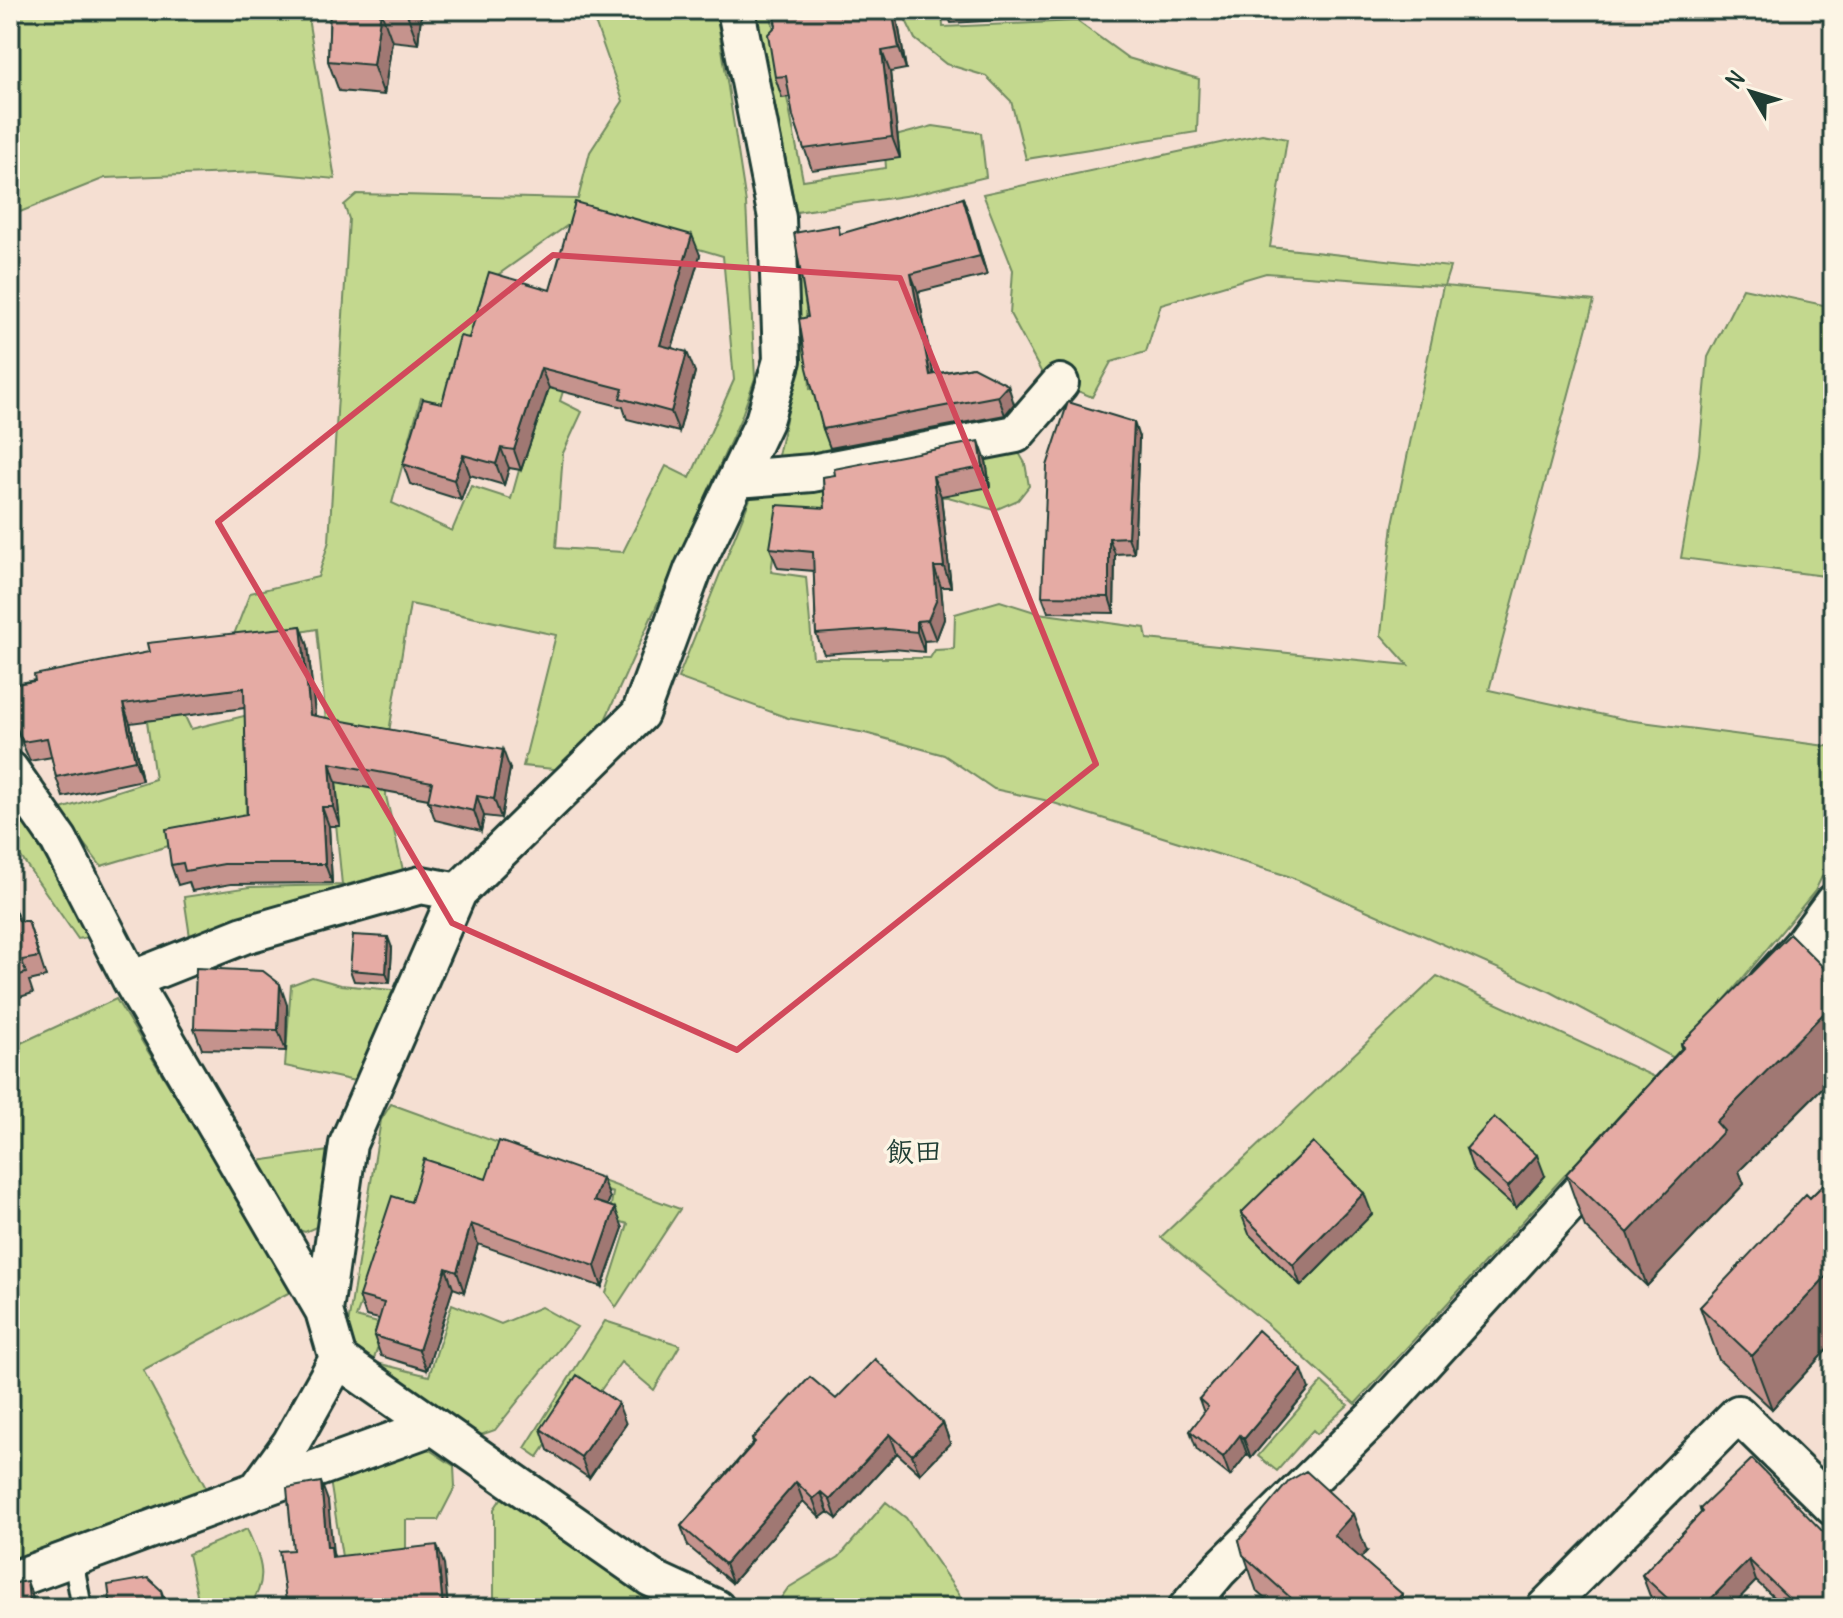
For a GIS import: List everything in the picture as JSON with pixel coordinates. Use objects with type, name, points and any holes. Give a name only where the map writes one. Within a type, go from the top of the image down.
[{"type":"street","points":[[324,1311],[348,1144],[458,892],[640,714],[693,570],[764,421],[782,360],[777,218],[736,10]]},
{"type":"street","points":[[737,479],[812,473],[1016,434],[1060,383]]},
{"type":"street","points":[[10,770],[59,840],[131,980],[324,1311],[338,1359],[651,1578],[716,1608]]},
{"type":"street","points":[[131,980],[244,935],[421,885],[458,892]]},
{"type":"street","points":[[1741,1014],[1802,945],[1833,903]]},
{"type":"street","points":[[1802,945],[1833,976]]},
{"type":"street","points":[[1187,1608],[1219,1570],[1375,1416],[1628,1139]]},
{"type":"street","points":[[257,1490],[291,1443],[338,1359]]},
{"type":"street","points":[[1545,1608],[1738,1414],[1833,1507]]},
{"type":"street","points":[[10,1581],[434,1426]]},
{"type":"lane","points":[[73,1559],[82,1608]]},
{"type":"highlighted area","points":[[553,255],[900,278],[1096,764],[737,1050],[452,923],[218,522]]},
{"type":"green space","points":[[10,10],[311,10],[309,24],[335,179],[259,172],[105,178],[10,216]]},
{"type":"green space","points":[[579,10],[716,10],[746,203],[755,378],[741,418],[592,749],[564,770],[523,766],[556,635],[410,604],[388,738],[386,796],[403,870],[342,886],[344,896],[190,937],[184,897],[250,887],[342,885],[317,629],[230,645],[250,593],[318,577],[329,541],[349,219],[344,205],[357,194],[578,199],[590,152],[623,101],[596,25]],"holes":[[[582,215],[723,256],[734,380],[690,478],[666,466],[623,552],[556,548],[563,453],[582,412],[560,401],[566,382],[545,377],[511,499],[471,486],[452,531],[392,503],[421,398],[449,406],[485,284]]]},
{"type":"green space","points":[[756,10],[770,10],[803,180],[886,168],[884,139],[933,126],[981,133],[986,177],[911,195],[796,212]]},
{"type":"green space","points":[[884,10],[942,10],[943,27],[1077,21],[1128,58],[1199,79],[1197,132],[1026,159],[1011,101],[986,76],[946,64],[915,39],[902,12],[885,13]]},
{"type":"green space","points":[[1262,134],[1287,139],[1270,247],[1450,267],[1444,286],[1594,301],[1489,690],[1627,720],[1833,747],[1833,854],[1815,891],[1676,1059],[1551,992],[1291,877],[1044,800],[994,789],[944,755],[865,733],[788,718],[678,678],[752,494],[1015,446],[1025,463],[1029,486],[1018,500],[995,510],[948,497],[921,496],[826,520],[779,517],[771,572],[806,577],[813,658],[930,658],[935,650],[954,649],[955,614],[1000,601],[1038,613],[1145,628],[1147,639],[1408,665],[1381,635],[1393,524],[1443,286],[1266,273],[1161,304],[1146,352],[1111,362],[1092,397],[1044,377],[1010,314],[1013,270],[983,194]]},
{"type":"green space","points":[[796,244],[806,308],[810,389],[839,382],[1008,407],[1003,425],[947,440],[777,460],[797,370]]},
{"type":"green space","points":[[1743,288],[1833,307],[1833,577],[1681,558],[1699,454],[1708,357]]},
{"type":"green space","points":[[180,706],[191,729],[248,715],[246,823],[101,866],[58,810],[155,779],[146,714]]},
{"type":"green space","points":[[10,800],[92,936],[78,939],[10,841]]},
{"type":"green space","points":[[1437,976],[1655,1077],[1355,1404],[1267,1324],[1161,1237]]},
{"type":"green space","points":[[312,977],[341,985],[393,990],[355,1081],[285,1066],[291,985]]},
{"type":"green space","points":[[116,999],[294,1290],[143,1370],[206,1488],[10,1560],[10,1501],[15,1500],[10,1442],[10,1048]]},
{"type":"green space","points":[[391,1104],[680,1209],[616,1307],[606,1293],[628,1224],[609,1218],[613,1193],[502,1157],[488,1190],[395,1212],[356,1317],[385,1325],[373,1362],[429,1376],[452,1304],[501,1324],[541,1307],[577,1327],[495,1430],[475,1437],[361,1359],[347,1331],[381,1120]]},
{"type":"green space","points":[[336,1150],[325,1223],[305,1232],[293,1228],[257,1161]]},
{"type":"green space","points":[[605,1321],[680,1345],[654,1390],[621,1362],[598,1394],[585,1387],[538,1457],[525,1448]]},
{"type":"green space","points":[[1322,1382],[1348,1405],[1317,1434],[1313,1430],[1277,1471],[1258,1456]]},
{"type":"green space","points":[[422,1445],[454,1466],[455,1487],[438,1520],[406,1520],[406,1555],[348,1595],[330,1480]]},
{"type":"green space","points":[[503,1496],[661,1608],[494,1608],[494,1509]]},
{"type":"green space","points":[[886,1502],[906,1518],[965,1603],[949,1608],[774,1608],[788,1588],[839,1557]]},
{"type":"green space","points":[[247,1529],[261,1569],[255,1598],[248,1608],[200,1608],[188,1554]]},
{"type":"building","points":[[330,10],[408,10],[407,14],[381,11],[373,65],[328,61]]},
{"type":"building","points":[[773,10],[892,10],[899,48],[882,51],[892,137],[804,149],[793,116],[786,76],[775,77],[768,34],[776,26]]},
{"type":"building","points":[[963,198],[980,256],[911,274],[930,375],[973,367],[1008,385],[998,396],[823,429],[807,368],[799,319],[808,317],[794,233],[838,225],[840,234]]},
{"type":"building","points":[[575,202],[692,235],[660,345],[687,352],[671,412],[620,398],[623,389],[541,368],[514,450],[501,448],[496,464],[463,455],[454,480],[403,464],[423,399],[442,403],[460,336],[469,338],[489,272],[550,290]]},
{"type":"building","points":[[1068,402],[1134,422],[1128,537],[1109,538],[1109,597],[1042,596],[1047,466]]},
{"type":"building","points":[[979,441],[983,467],[933,476],[944,567],[934,567],[937,599],[928,620],[917,621],[917,632],[887,629],[816,634],[813,552],[770,548],[777,505],[825,508],[823,477],[835,475],[834,469]]},
{"type":"building","points":[[301,626],[310,715],[503,750],[494,799],[477,796],[474,811],[428,801],[432,782],[330,763],[333,807],[322,807],[325,864],[224,864],[185,871],[183,863],[171,865],[166,829],[247,814],[244,688],[123,704],[135,760],[56,777],[47,738],[23,742],[10,713],[10,685],[35,681],[34,675],[149,652],[147,643]]},
{"type":"building","points":[[10,897],[19,921],[28,921],[39,957],[22,960],[26,973],[10,978]]},
{"type":"building","points":[[1790,934],[1833,977],[1833,1004],[1716,1122],[1724,1131],[1628,1233],[1566,1174],[1684,1047],[1681,1044]]},
{"type":"building","points":[[353,935],[388,937],[386,973],[350,970]]},
{"type":"building","points":[[196,968],[263,971],[280,984],[278,1030],[194,1028]]},
{"type":"building","points":[[1494,1117],[1537,1155],[1508,1187],[1466,1149]]},
{"type":"building","points":[[499,1141],[602,1178],[594,1201],[615,1208],[595,1266],[471,1224],[457,1272],[446,1268],[419,1350],[374,1336],[384,1303],[359,1296],[392,1196],[411,1202],[424,1159],[486,1179]]},
{"type":"building","points":[[1313,1142],[1364,1193],[1293,1265],[1241,1213]]},
{"type":"building","points":[[1833,1175],[1833,1269],[1752,1356],[1700,1307],[1806,1194],[1810,1198]]},
{"type":"building","points":[[1258,1330],[1302,1370],[1244,1439],[1240,1435],[1223,1457],[1190,1431],[1208,1407],[1199,1399]]},
{"type":"building","points":[[875,1359],[943,1423],[912,1455],[890,1434],[830,1500],[821,1492],[813,1499],[796,1482],[725,1564],[681,1526],[755,1442],[752,1439],[810,1377],[836,1399]]},
{"type":"building","points":[[577,1375],[618,1403],[581,1457],[541,1429]]},
{"type":"building","points":[[1752,1459],[1833,1542],[1833,1608],[1799,1608],[1749,1560],[1702,1608],[1678,1608],[1642,1575],[1702,1512],[1700,1509]]},
{"type":"building","points":[[1306,1471],[1353,1514],[1334,1535],[1402,1594],[1395,1602],[1402,1608],[1302,1608],[1243,1555],[1239,1540],[1289,1481]]},
{"type":"building","points":[[321,1482],[327,1547],[331,1547],[332,1557],[437,1545],[443,1608],[287,1608],[279,1551],[293,1550],[287,1488]]},
{"type":"building","points":[[148,1578],[161,1590],[164,1608],[111,1608],[108,1585]]},
{"type":"building","points":[[27,1581],[30,1608],[10,1608],[10,1584]]},
{"type":"district","name":"飯田","points":[[914,1151]]}]
